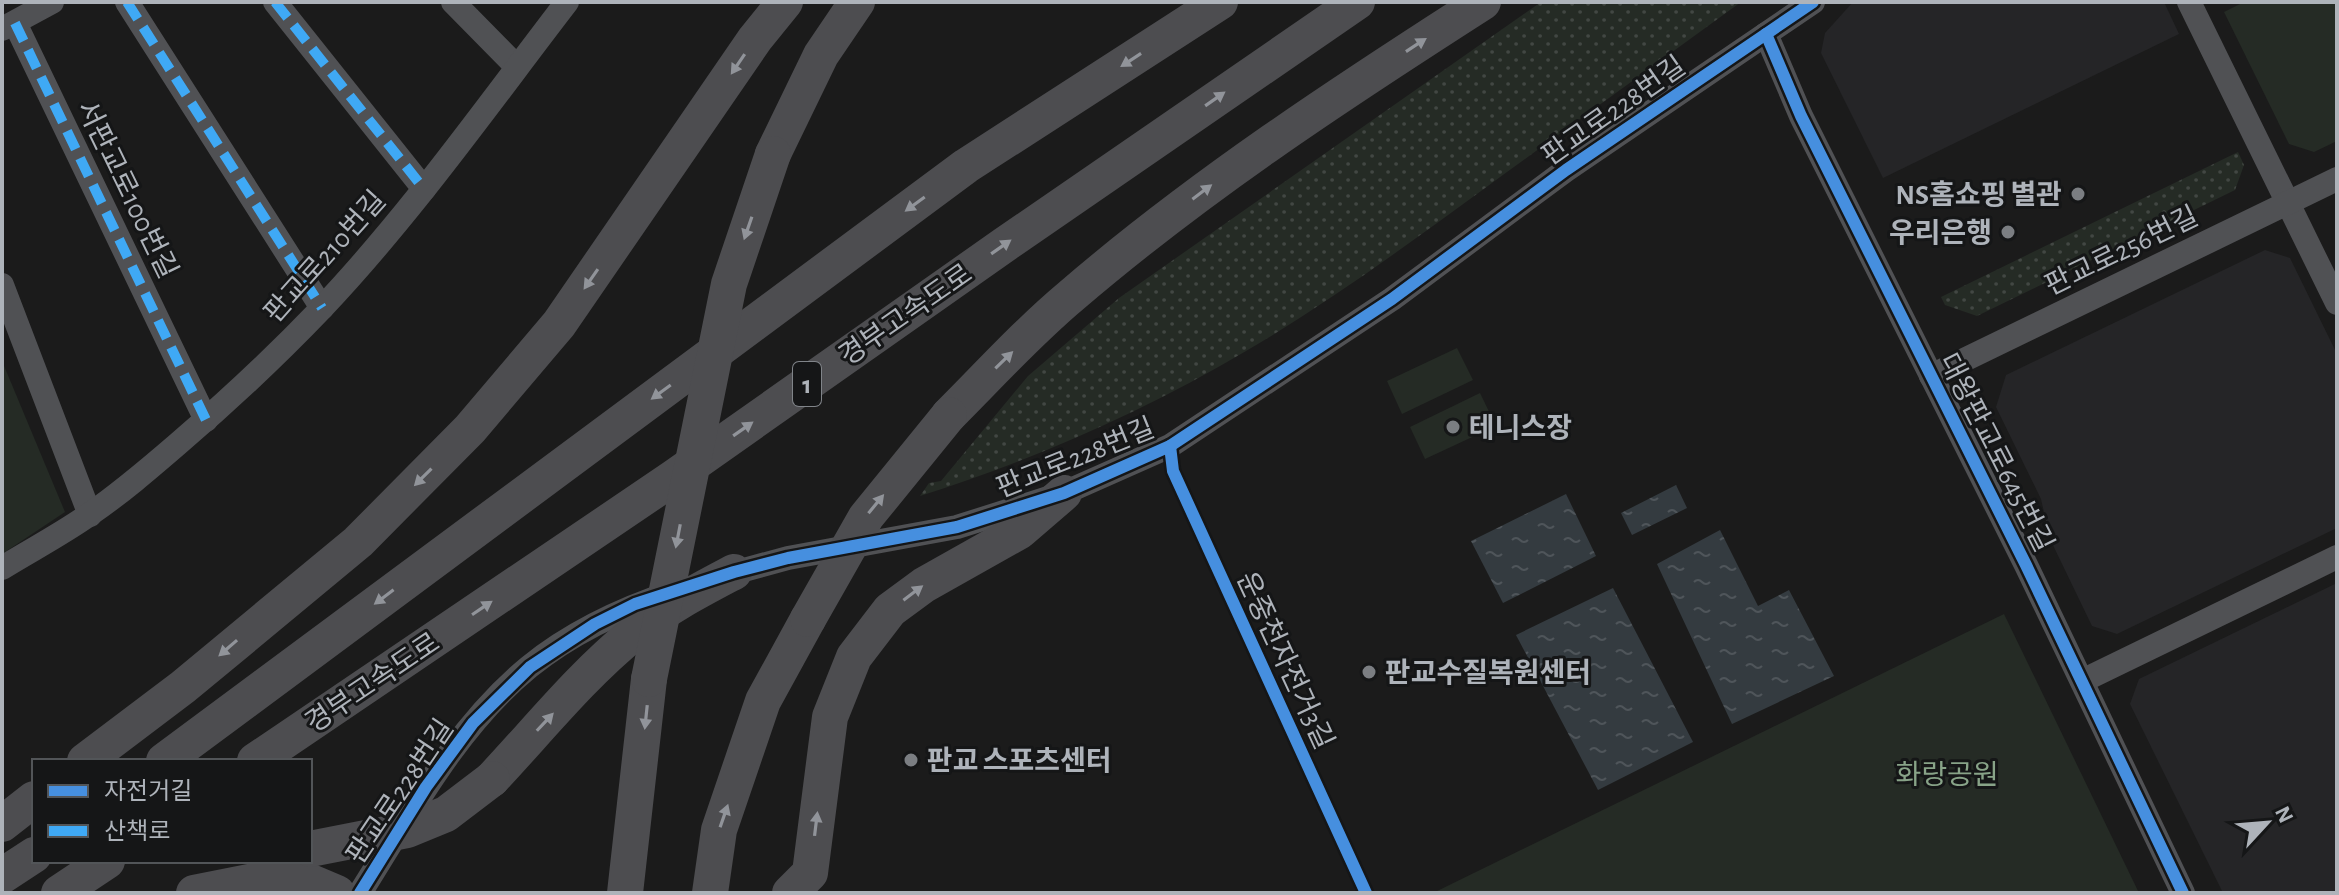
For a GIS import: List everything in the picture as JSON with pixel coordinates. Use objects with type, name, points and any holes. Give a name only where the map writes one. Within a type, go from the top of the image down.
[{"type":"highway","points":[[88,759],[183,687],[358,542],[470,429],[559,324],[755,39],[785,2]]},
{"type":"highway","points":[[625,893],[649,679],[729,284],[773,154],[821,55],[857,2]]},
{"type":"highway","name":"경부고속도로","points":[[167,759],[966,166],[1220,2]]},
{"type":"highway","name":"경부고속도로","points":[[258,759],[673,478],[1357,2]]},
{"type":"highway","points":[[710,893],[719,830],[763,701],[866,517],[949,415],[1070,297],[1200,193],[1360,80],[1483,2]]},
{"type":"highway","points":[[790,893],[810,873],[830,717],[854,657],[890,610],[924,585],[1020,531],[1064,493]]},
{"type":"highway","points":[[312,849],[407,830],[446,814],[492,779],[609,654],[636,631],[684,598],[734,572]]},
{"type":"highway","points":[[598,893],[632,817]]},
{"type":"highway","points":[[2,876],[32,856]]},
{"type":"highway","points":[[59,893],[104,863]]},
{"type":"highway","points":[[191,893],[265,863]]},
{"type":"highway","points":[[191,893],[279,876],[311,882],[337,893]]},
{"type":"street","name":"서판교로100번길","points":[[52,2],[8,26],[206,420]]},
{"type":"street","points":[[127,2],[322,308]]},
{"type":"street","points":[[275,2],[424,189]]},
{"type":"street","points":[[453,2],[516,66]]},
{"type":"street","name":"판교로210번길","points":[[2,568],[90,515],[206,420],[322,308],[424,189],[567,2]]},
{"type":"street","name":"판교로228번길","points":[[360,893],[426,787],[473,723],[530,667],[595,624],[635,604],[734,572],[788,558],[957,527],[1064,493],[1170,446],[1392,299],[1566,170],[1813,2]]},
{"type":"street","points":[[2189,2],[2337,303]]},
{"type":"street","name":"대왕판교로645번길","points":[[1766,34],[1801,116],[2082,681],[2183,893]]},
{"type":"street","name":"판교로256번길","points":[[1931,376],[2337,179]]},
{"type":"street","points":[[2,285],[90,515]]},
{"type":"street","points":[[2082,681],[2337,557]]},
{"type":"shaded area","points":[[1853,2],[2164,2],[2179,34],[1883,178],[1821,53],[1825,33]]},
{"type":"shaded area","points":[[2265,250],[2290,258],[2337,354],[2337,528],[2117,634],[2092,626],[2050,539],[2041,499],[1996,407],[2006,375]]},
{"type":"shaded area","points":[[2337,583],[2337,893],[2223,893],[2130,704],[2139,679]]},
{"type":"green space","points":[[1541,2],[1741,2],[1394,254],[1246,351],[1168,394],[1087,433],[1004,467],[920,496],[929,483],[941,481],[1028,376],[1119,298]]},
{"type":"green space","points":[[2244,2],[2337,2],[2337,141],[2314,152],[2289,144],[2224,12]]},
{"type":"green space","points":[[2238,152],[2244,165],[2235,190],[1977,316],[1945,305],[1941,297]]},
{"type":"green space","name":"테니스장","points":[[1457,348],[1473,380],[1402,414],[1387,381]]},
{"type":"green space","points":[[2,361],[65,512],[2,554]]},
{"type":"green space","name":"테니스장","points":[[1480,393],[1496,426],[1425,459],[1410,427]]},
{"type":"green space","name":"화랑공원","points":[[2004,614],[2139,893],[1433,893]]},
{"type":"water","points":[[1676,485],[1687,508],[1632,535],[1621,513]]},
{"type":"water","points":[[1566,494],[1596,556],[1503,603],[1471,541]]},
{"type":"water","points":[[1720,530],[1758,606],[1789,590],[1834,676],[1732,724],[1657,564]]},
{"type":"water","points":[[1613,588],[1693,742],[1598,790],[1516,635]]},
{"type":"marked path","points":[[127,2],[322,308]]},
{"type":"marked path","points":[[275,2],[424,189]]},
{"type":"marked path","points":[[15,23],[206,420]]},
{"type":"cycle path","points":[[360,893],[426,787],[473,723],[530,667],[595,624],[635,604],[734,572],[788,558],[957,527],[1064,493],[1170,446],[1392,299],[1566,170],[1813,2]]},
{"type":"cycle path","points":[[1766,34],[1801,116],[2026,565],[2183,893]]},
{"type":"cycle path","name":"운중천자전거3길","points":[[1170,446],[1173,471],[1366,893]]},
{"type":"place","name":"NS홈쇼핑 별관","points":[[2078,194]]},
{"type":"place","name":"우리은행","points":[[2008,232]]},
{"type":"place","name":"테니스장","points":[[1453,427]]},
{"type":"place","name":"판교수질복원센터","points":[[1369,672]]},
{"type":"place","name":"판교 스포츠센터","points":[[911,760]]}]
